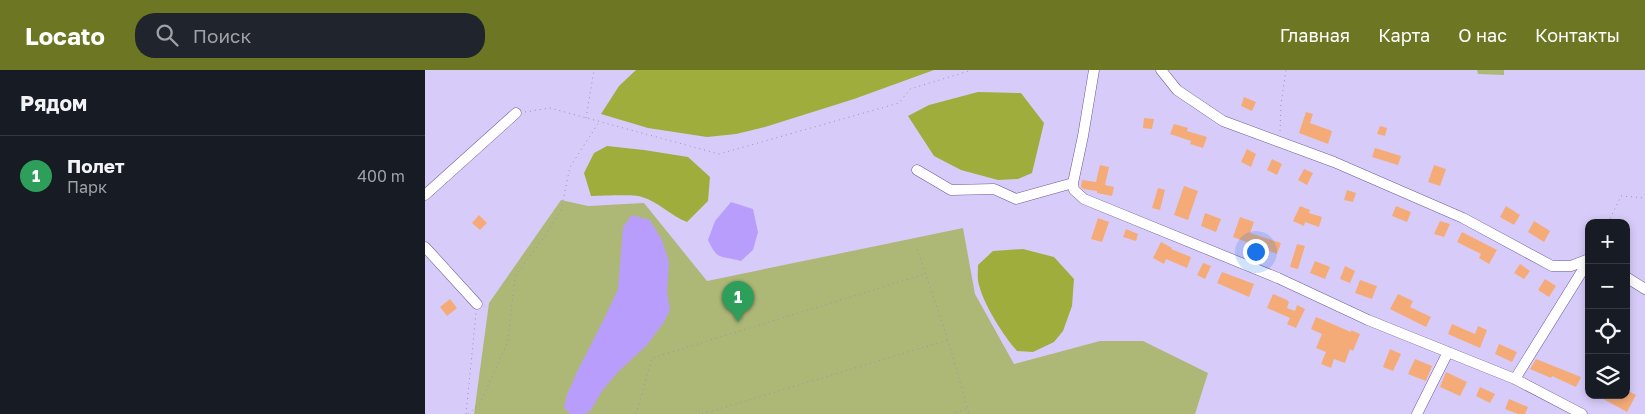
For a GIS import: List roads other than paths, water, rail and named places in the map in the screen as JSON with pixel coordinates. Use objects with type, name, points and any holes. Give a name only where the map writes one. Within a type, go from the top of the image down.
[{"type":"street","points":[[1094,70],[1073,183],[1074,190],[1084,199],[1278,278],[1368,320],[1515,379],[1582,414]]},
{"type":"street","points":[[1161,70],[1177,90],[1223,121],[1334,162],[1463,218],[1552,266],[1571,266],[1585,261]]},
{"type":"street","points":[[425,196],[516,113]]},
{"type":"street","points":[[917,170],[951,190],[994,189],[1016,199],[1073,183]]},
{"type":"street","points":[[425,247],[477,304]]},
{"type":"street","points":[[1515,379],[1587,264]]},
{"type":"street","points":[[1630,280],[1645,289]]},
{"type":"street","points":[[1417,414],[1448,352]]},
{"type":"place","name":"Полет","points":[[738,322]]}]
